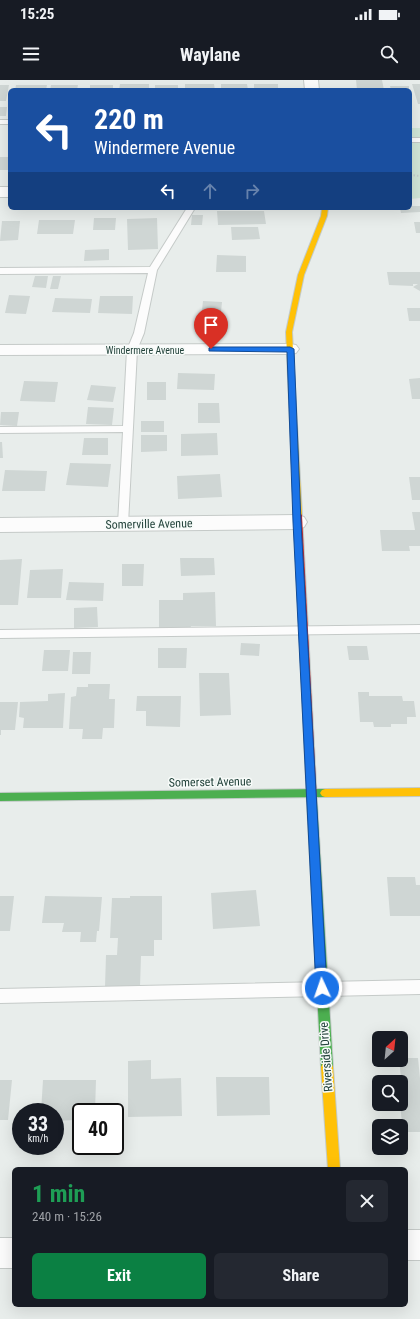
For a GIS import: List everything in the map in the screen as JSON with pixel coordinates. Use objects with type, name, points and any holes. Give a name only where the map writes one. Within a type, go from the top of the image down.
[{"type":"street","name":"Riverside Drive","points":[[325,210],[324,216],[301,275],[289,332],[311,793],[334,1167]]},
{"type":"street","name":"Windermere Avenue","points":[[0,350],[290,349]]},
{"type":"street","name":"Somerville Avenue","points":[[0,525],[297,522]]},
{"type":"street","name":"Somerset Avenue","points":[[0,797],[420,792]]},
{"type":"street","points":[[408,1245],[420,1245]]},
{"type":"street","points":[[0,1254],[12,1253]]},
{"type":"lane","points":[[123,524],[132,350],[139,333],[153,270],[190,210]]},
{"type":"lane","points":[[0,271],[153,270]]},
{"type":"lane","points":[[0,430],[128,429]]},
{"type":"lane","points":[[0,634],[420,629]]},
{"type":"lane","points":[[0,996],[420,987]]},
{"type":"green space","points":[[412,128],[420,128],[420,198],[412,199]]},
{"type":"building","points":[[356,80],[382,80],[384,88],[357,88]]},
{"type":"building","points":[[120,84],[149,84],[149,88],[119,88]]},
{"type":"building","points":[[185,84],[214,84],[215,88],[185,88]]},
{"type":"building","points":[[221,84],[247,84],[248,88],[221,88]]},
{"type":"building","points":[[254,84],[278,84],[278,88],[254,88]]},
{"type":"building","points":[[412,84],[420,84],[420,104],[418,104]]},
{"type":"building","points":[[0,85],[9,85],[6,101],[0,101]]},
{"type":"building","points":[[16,85],[47,85],[46,88],[15,88]]},
{"type":"building","points":[[51,85],[78,85],[77,88],[50,88]]},
{"type":"building","points":[[90,85],[113,85],[113,88],[90,88]]},
{"type":"building","points":[[155,85],[178,85],[178,88],[155,88]]},
{"type":"building","points":[[390,86],[409,86],[409,88],[390,88]]},
{"type":"building","points":[[0,107],[7,107],[6,116],[0,116]]},
{"type":"building","points":[[0,157],[8,157],[8,170],[0,170]]},
{"type":"building","points":[[412,206],[420,206],[420,212],[401,213],[400,210],[412,210]]},
{"type":"building","points":[[217,211],[264,211],[266,224],[218,225]]},
{"type":"building","points":[[192,215],[203,215],[202,225],[191,225]]},
{"type":"building","points":[[94,218],[116,218],[115,230],[93,230]]},
{"type":"building","points":[[157,218],[158,249],[128,250],[127,219]]},
{"type":"building","points":[[39,220],[75,220],[73,234],[37,234]]},
{"type":"building","points":[[2,221],[20,221],[18,240],[0,241]]},
{"type":"building","points":[[414,222],[420,222],[420,233],[416,233]]},
{"type":"building","points":[[231,227],[258,227],[260,239],[232,240]]},
{"type":"building","points":[[109,249],[109,260],[84,261],[85,250]]},
{"type":"building","points":[[217,255],[246,256],[246,272],[216,272]]},
{"type":"building","points":[[387,272],[420,272],[420,291],[413,287],[418,284],[413,284],[413,286],[389,285]]},
{"type":"building","points":[[35,276],[48,276],[46,288],[32,287]]},
{"type":"building","points":[[53,276],[61,276],[58,289],[50,289]]},
{"type":"building","points":[[9,295],[30,296],[26,314],[5,313]]},
{"type":"building","points":[[100,296],[133,296],[132,314],[98,313]]},
{"type":"building","points":[[55,298],[92,299],[90,313],[52,312]]},
{"type":"building","points":[[203,301],[222,302],[220,321],[201,320]]},
{"type":"building","points":[[407,308],[420,308],[420,321],[409,321]]},
{"type":"building","points":[[178,373],[215,374],[214,390],[177,389]]},
{"type":"building","points":[[420,378],[420,399],[412,399],[409,379]]},
{"type":"building","points":[[24,381],[58,382],[55,402],[20,401]]},
{"type":"building","points":[[147,382],[166,382],[166,400],[147,400]]},
{"type":"building","points":[[91,385],[116,387],[113,402],[87,400]]},
{"type":"building","points":[[198,403],[219,403],[220,423],[198,423]]},
{"type":"building","points":[[88,407],[114,408],[112,425],[86,424]]},
{"type":"building","points":[[1,412],[19,412],[17,426],[0,425]]},
{"type":"building","points":[[141,421],[164,421],[164,432],[141,432]]},
{"type":"building","points":[[217,433],[218,455],[181,456],[181,434]]},
{"type":"building","points":[[141,435],[167,435],[167,451],[141,452]]},
{"type":"building","points":[[84,438],[108,438],[108,455],[82,455]]},
{"type":"building","points":[[0,442],[2,442],[3,458],[0,458]]},
{"type":"building","points":[[70,463],[111,464],[108,487],[66,485]]},
{"type":"building","points":[[5,470],[47,471],[45,491],[2,491]]},
{"type":"building","points":[[220,474],[222,497],[178,499],[177,476]]},
{"type":"building","points":[[409,477],[420,477],[420,500],[412,500]]},
{"type":"building","points":[[412,512],[420,512],[420,546],[409,546],[410,551],[382,551],[380,530],[415,530]]},
{"type":"building","points":[[180,558],[214,558],[215,575],[181,576]]},
{"type":"building","points":[[22,559],[18,605],[0,605],[0,560]]},
{"type":"building","points":[[122,564],[144,564],[143,586],[122,586]]},
{"type":"building","points":[[63,569],[61,598],[27,598],[30,570]]},
{"type":"building","points":[[69,582],[104,583],[103,601],[66,600]]},
{"type":"building","points":[[215,592],[216,626],[191,626],[190,630],[159,630],[159,600],[183,600],[183,593]]},
{"type":"building","points":[[97,607],[98,627],[74,628],[74,608]]},
{"type":"building","points":[[241,643],[260,644],[259,656],[240,655]]},
{"type":"building","points":[[347,646],[367,646],[369,660],[349,660]]},
{"type":"building","points":[[158,648],[187,648],[186,668],[158,668]]},
{"type":"building","points":[[44,650],[70,650],[68,671],[42,671]]},
{"type":"building","points":[[73,652],[91,652],[90,674],[72,674]]},
{"type":"building","points":[[199,673],[229,673],[231,715],[200,716]]},
{"type":"building","points":[[88,684],[110,684],[109,699],[115,699],[114,728],[103,728],[102,739],[82,739],[83,729],[69,729],[71,697],[76,696],[77,687],[88,687]]},
{"type":"building","points":[[358,692],[369,692],[369,696],[402,696],[403,701],[414,701],[416,717],[407,717],[407,724],[391,724],[391,727],[374,727],[373,722],[360,722]]},
{"type":"building","points":[[65,693],[63,728],[23,728],[24,718],[19,717],[20,702],[48,701],[48,694]]},
{"type":"building","points":[[137,696],[181,696],[180,727],[146,726],[146,711],[136,711]]},
{"type":"building","points":[[0,702],[18,702],[15,730],[1,730],[1,735],[0,735]]},
{"type":"building","points":[[387,877],[415,877],[416,885],[420,885],[420,916],[390,916]]},
{"type":"building","points":[[256,890],[260,926],[213,929],[211,893]]},
{"type":"building","points":[[0,896],[14,896],[10,931],[0,931]]},
{"type":"building","points":[[45,896],[102,897],[99,931],[97,931],[96,942],[80,942],[81,932],[62,932],[64,923],[42,923]]},
{"type":"building","points":[[130,896],[162,896],[162,940],[154,940],[154,956],[141,956],[140,987],[105,987],[106,955],[117,955],[118,938],[110,938],[112,898],[130,898]]},
{"type":"building","points":[[408,1058],[418,1058],[420,1078],[420,1132],[408,1132],[408,1119],[402,1119],[401,1111],[408,1111],[408,1075],[401,1075],[400,1067],[408,1067]]},
{"type":"building","points":[[151,1060],[151,1079],[181,1078],[182,1116],[128,1117],[128,1061]]},
{"type":"building","points":[[216,1077],[269,1077],[270,1115],[217,1116]]},
{"type":"building","points":[[0,1080],[12,1080],[8,1120],[0,1120]]},
{"type":"building","points":[[43,1080],[96,1080],[95,1103],[72,1103],[72,1120],[64,1121],[64,1103],[42,1103]]},
{"type":"traffic: fast","points":[[0,797],[325,793]]},
{"type":"traffic: fast","points":[[312,803],[327,1067]]},
{"type":"traffic: slow","points":[[298,515],[289,332],[301,275],[324,216],[325,210]]},
{"type":"traffic: slow","points":[[325,793],[420,792]]},
{"type":"traffic: slow","points":[[327,1067],[334,1167]]},
{"type":"traffic: jam","points":[[298,515],[312,803]]},
{"type":"route","points":[[211,349],[290,349],[297,522],[322,988]]}]
